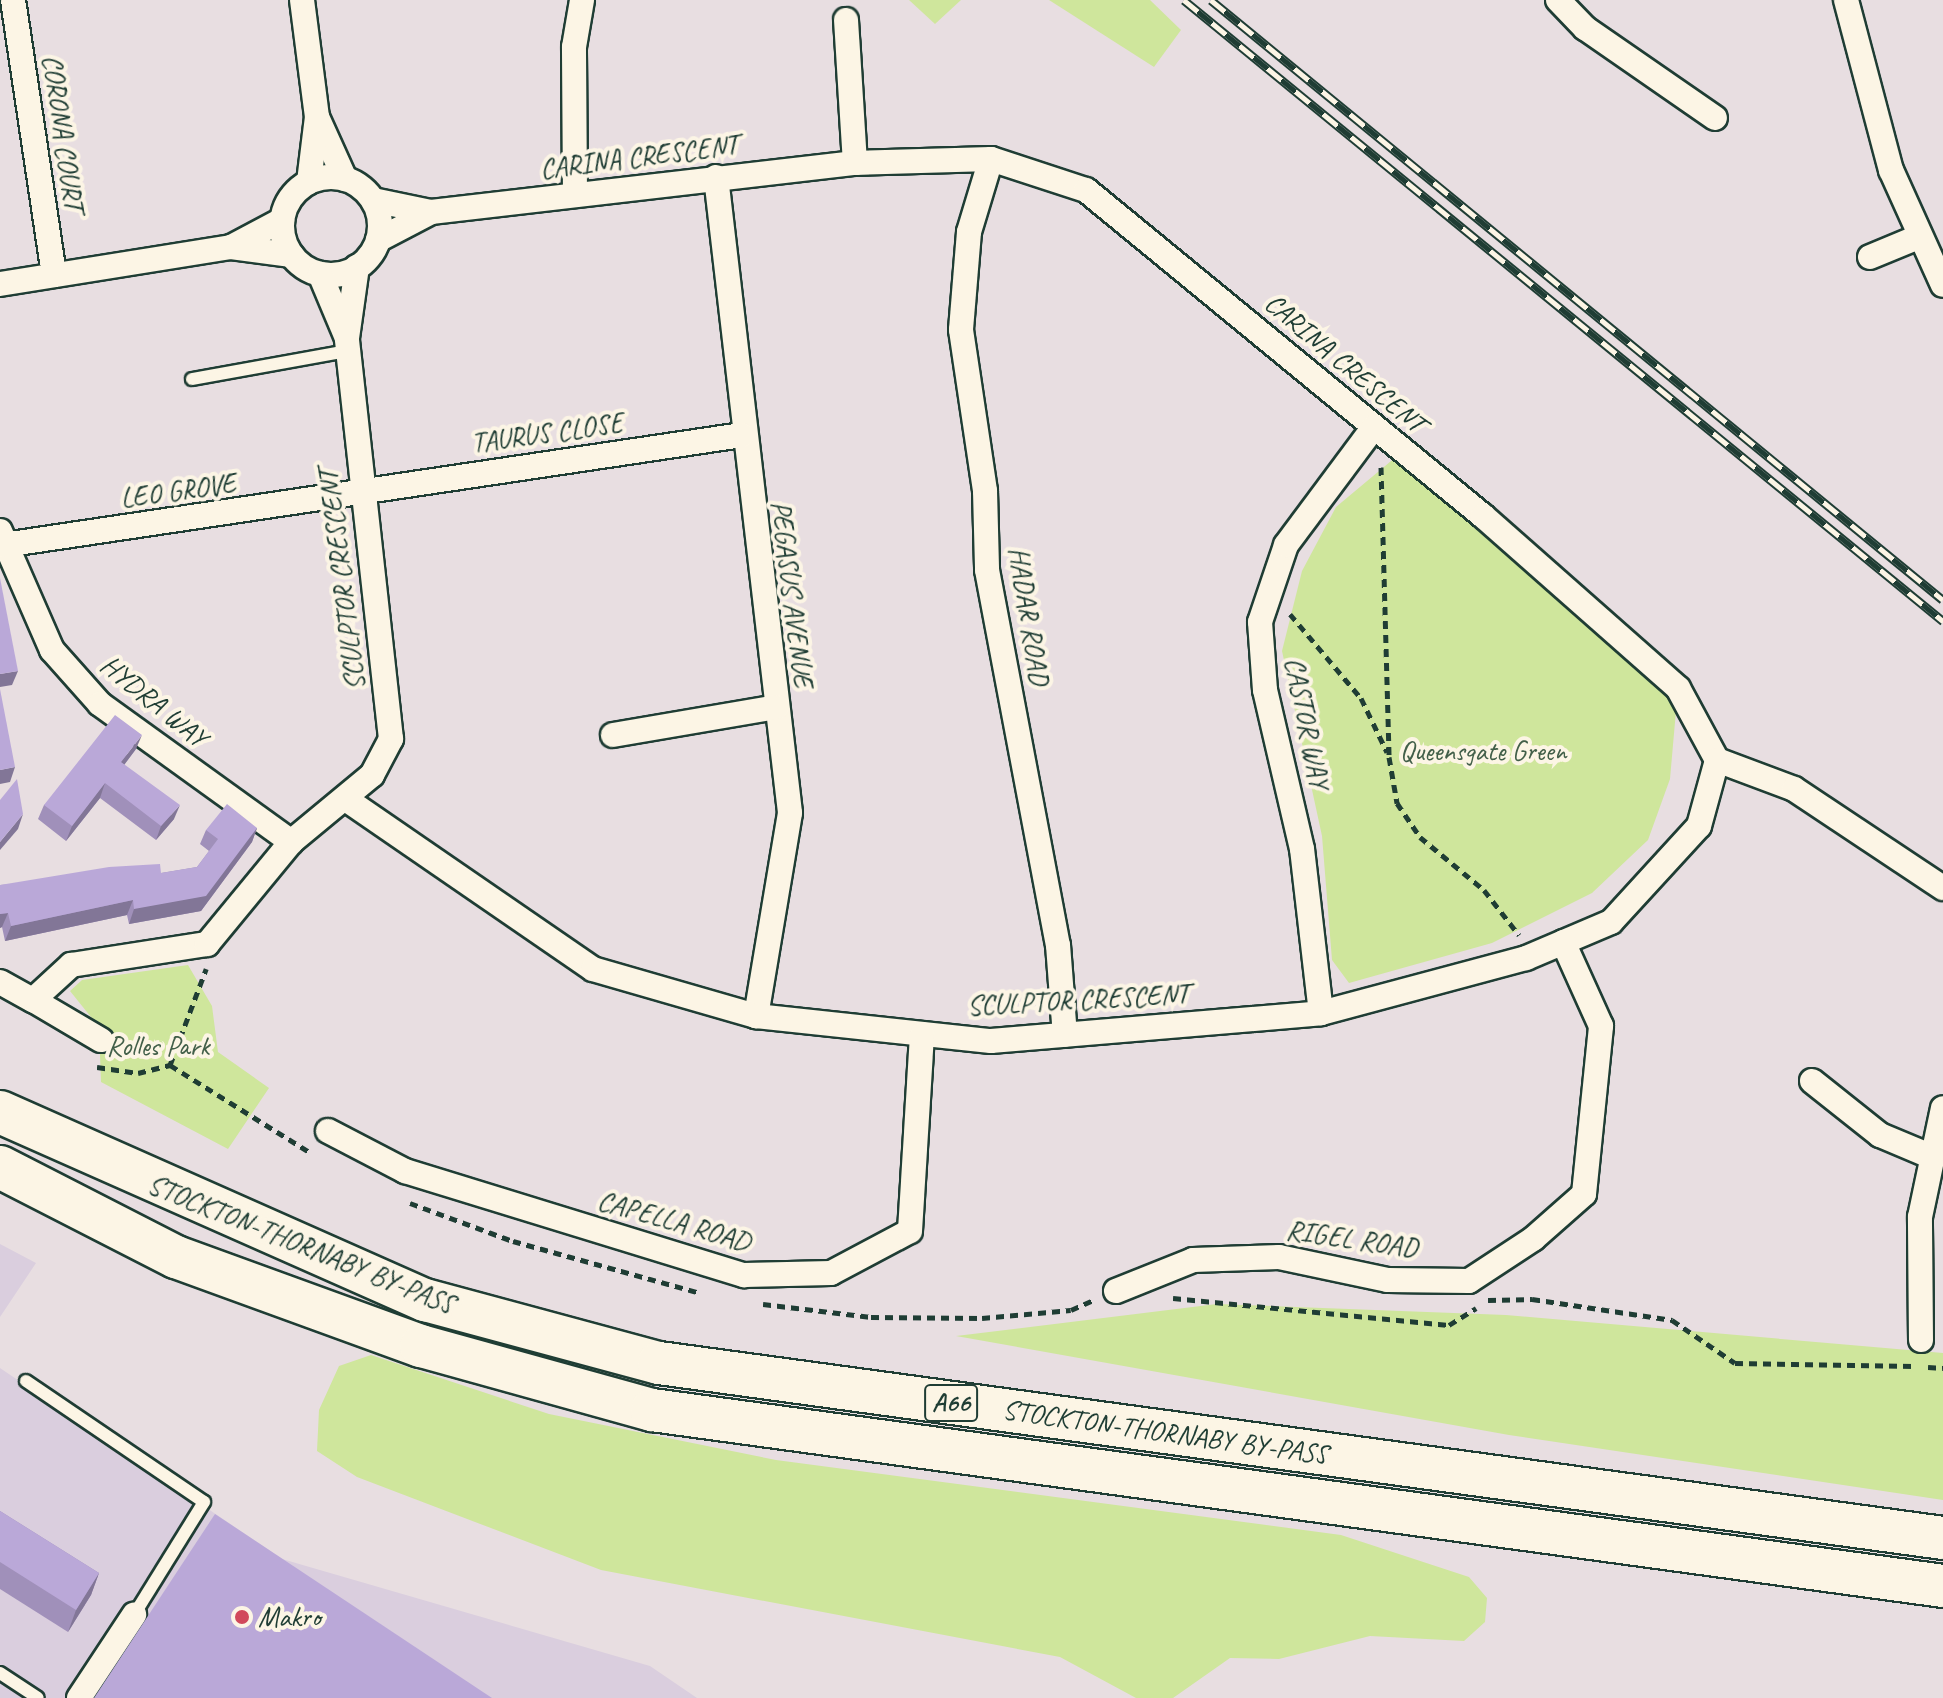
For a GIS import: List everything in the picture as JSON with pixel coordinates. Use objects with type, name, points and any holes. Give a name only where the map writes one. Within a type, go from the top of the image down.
[{"type":"highway","name":"STOCKTON-THORNABY BY-PASS","points":[[0,1112],[425,1300],[659,1363],[1943,1538]]},
{"type":"highway","name":"STOCKTON-THORNABY BY-PASS","points":[[0,1167],[176,1257],[421,1346],[652,1410],[1943,1586]]},
{"type":"street","name":"CORONA COURT","points":[[13,0],[12,74],[54,275]]},
{"type":"street","points":[[302,0],[317,117],[309,182]]},
{"type":"street","points":[[575,195],[574,47],[582,0]]},
{"type":"street","points":[[1558,0],[1585,28],[1715,118]]},
{"type":"street","points":[[1846,0],[1916,238],[1943,285]]},
{"type":"street","points":[[846,20],[855,163]]},
{"type":"street","points":[[0,284],[231,247],[291,255],[320,274],[357,267],[378,240],[373,200],[345,179],[317,117]]},
{"type":"street","name":"CARINA CRESCENT","points":[[373,200],[431,212],[855,163],[991,159],[1086,190],[1374,427],[1678,688],[1717,760]]},
{"type":"street","name":"HADAR ROAD","points":[[991,159],[969,232],[961,330],[985,491],[987,570],[1058,945],[1065,1035]]},
{"type":"street","name":"PEGASUS AVENUE","points":[[716,177],[742,435],[790,813],[756,1016]]},
{"type":"street","points":[[291,255],[282,220],[290,198],[309,182],[345,179]]},
{"type":"street","name":"CARINA CRESCENT","points":[[378,240],[431,212]]},
{"type":"street","points":[[231,247],[282,220]]},
{"type":"street","points":[[1870,257],[1916,238]]},
{"type":"street","name":"SCULPTOR CRESCENT","points":[[207,944],[291,842],[347,800],[372,775],[391,739],[360,490],[347,345],[357,267]]},
{"type":"street","name":"SCULPTOR CRESCENT","points":[[320,274],[347,345]]},
{"type":"street","name":"CASTOR WAY","points":[[1321,1013],[1302,849],[1265,690],[1260,622],[1286,545],[1374,427]]},
{"type":"street","name":"TAURUS CLOSE","points":[[360,490],[742,435]]},
{"type":"street","name":"LEO GROVE","points":[[2,537],[360,490]]},
{"type":"street","name":"HYDRA WAY","points":[[2,537],[52,650],[100,704],[291,842]]},
{"type":"street","points":[[613,735],[777,707]]},
{"type":"street","points":[[1717,760],[1794,789],[1943,888]]},
{"type":"street","name":"SCULPTOR CRESCENT","points":[[347,800],[593,969],[756,1016],[991,1041],[1321,1013],[1526,958],[1611,922],[1699,826],[1717,760]]},
{"type":"street","name":"RIGEL ROAD","points":[[1116,1291],[1193,1260],[1236,1258],[1279,1257],[1388,1280],[1469,1281],[1533,1239],[1584,1194],[1589,1148],[1601,1026],[1563,942]]},
{"type":"street","points":[[33,1000],[71,965],[207,944]]},
{"type":"street","points":[[0,982],[101,1040]]},
{"type":"street","name":"CAPELLA ROAD","points":[[328,1131],[420,1176],[744,1275],[831,1273],[910,1231],[922,1034]]},
{"type":"street","points":[[1812,1081],[1880,1135],[1930,1156]]},
{"type":"street","points":[[1921,1340],[1920,1217],[1930,1156],[1943,1108]]},
{"type":"street","points":[[79,1698],[134,1615]]},
{"type":"lane","points":[[192,379],[347,345]]},
{"type":"lane","points":[[26,1381],[204,1502],[134,1615]]},
{"type":"lane","points":[[0,1673],[38,1698]]},
{"type":"path","points":[[1374,427],[1388,532],[1389,757]]},
{"type":"path","points":[[1269,597],[1334,663],[1389,757],[1405,814],[1484,890],[1519,932],[1526,958]]},
{"type":"path","points":[[101,1040],[89,1063],[107,1072],[170,1065],[205,976],[207,944]]},
{"type":"path","points":[[982,1318],[1071,1310],[1116,1291],[1449,1325],[1488,1300],[1532,1299],[1672,1320],[1735,1363],[1943,1368]]},
{"type":"shaded area","points":[[0,1244],[36,1263],[0,1317]]},
{"type":"shaded area","points":[[0,1368],[282,1559],[650,1666],[697,1698],[0,1698]]},
{"type":"green space","points":[[909,0],[961,0],[935,24]]},
{"type":"green space","points":[[1049,0],[1150,0],[1181,30],[1154,67]]},
{"type":"green space","name":"Queensgate Green","points":[[1403,451],[1678,688],[1670,779],[1648,840],[1592,893],[1492,943],[1349,983],[1332,960],[1322,836],[1282,651],[1302,571],[1336,507]]},
{"type":"green space","name":"Rolles Park","points":[[188,965],[212,1006],[218,1052],[269,1088],[228,1149],[101,1082],[99,1027],[70,991],[82,980]]},
{"type":"green space","points":[[1217,1304],[1506,1315],[1943,1353],[1943,1500],[1509,1435],[956,1336]]},
{"type":"green space","points":[[371,1355],[549,1414],[776,1460],[1341,1535],[1469,1577],[1487,1598],[1485,1622],[1464,1641],[1370,1636],[1279,1659],[1230,1658],[1173,1698],[1136,1698],[1060,1657],[601,1570],[357,1477],[317,1451],[319,1410],[339,1366]]},
{"type":"building","points":[[0,578],[18,671],[0,674]]},
{"type":"building","points":[[0,689],[15,767],[0,770]]},
{"type":"building","points":[[115,715],[142,735],[121,762],[180,805],[161,826],[105,783],[72,826],[44,805]]},
{"type":"building","points":[[17,779],[23,814],[0,842],[0,800]]},
{"type":"building","points":[[227,804],[257,828],[206,896],[134,909],[133,900],[11,926],[8,913],[0,914],[0,885],[109,867],[160,864],[161,873],[197,867],[218,839],[206,830]]},
{"type":"building","points":[[0,1511],[99,1573],[76,1610],[0,1562]]},
{"type":"building","name":"Makro","points":[[215,1514],[492,1698],[94,1698]]},
{"type":"railway","points":[[1184,0],[1943,621]]},
{"type":"railway","points":[[1211,0],[1943,600]]},
{"type":"place","name":"Makro","points":[[242,1617]]}]
